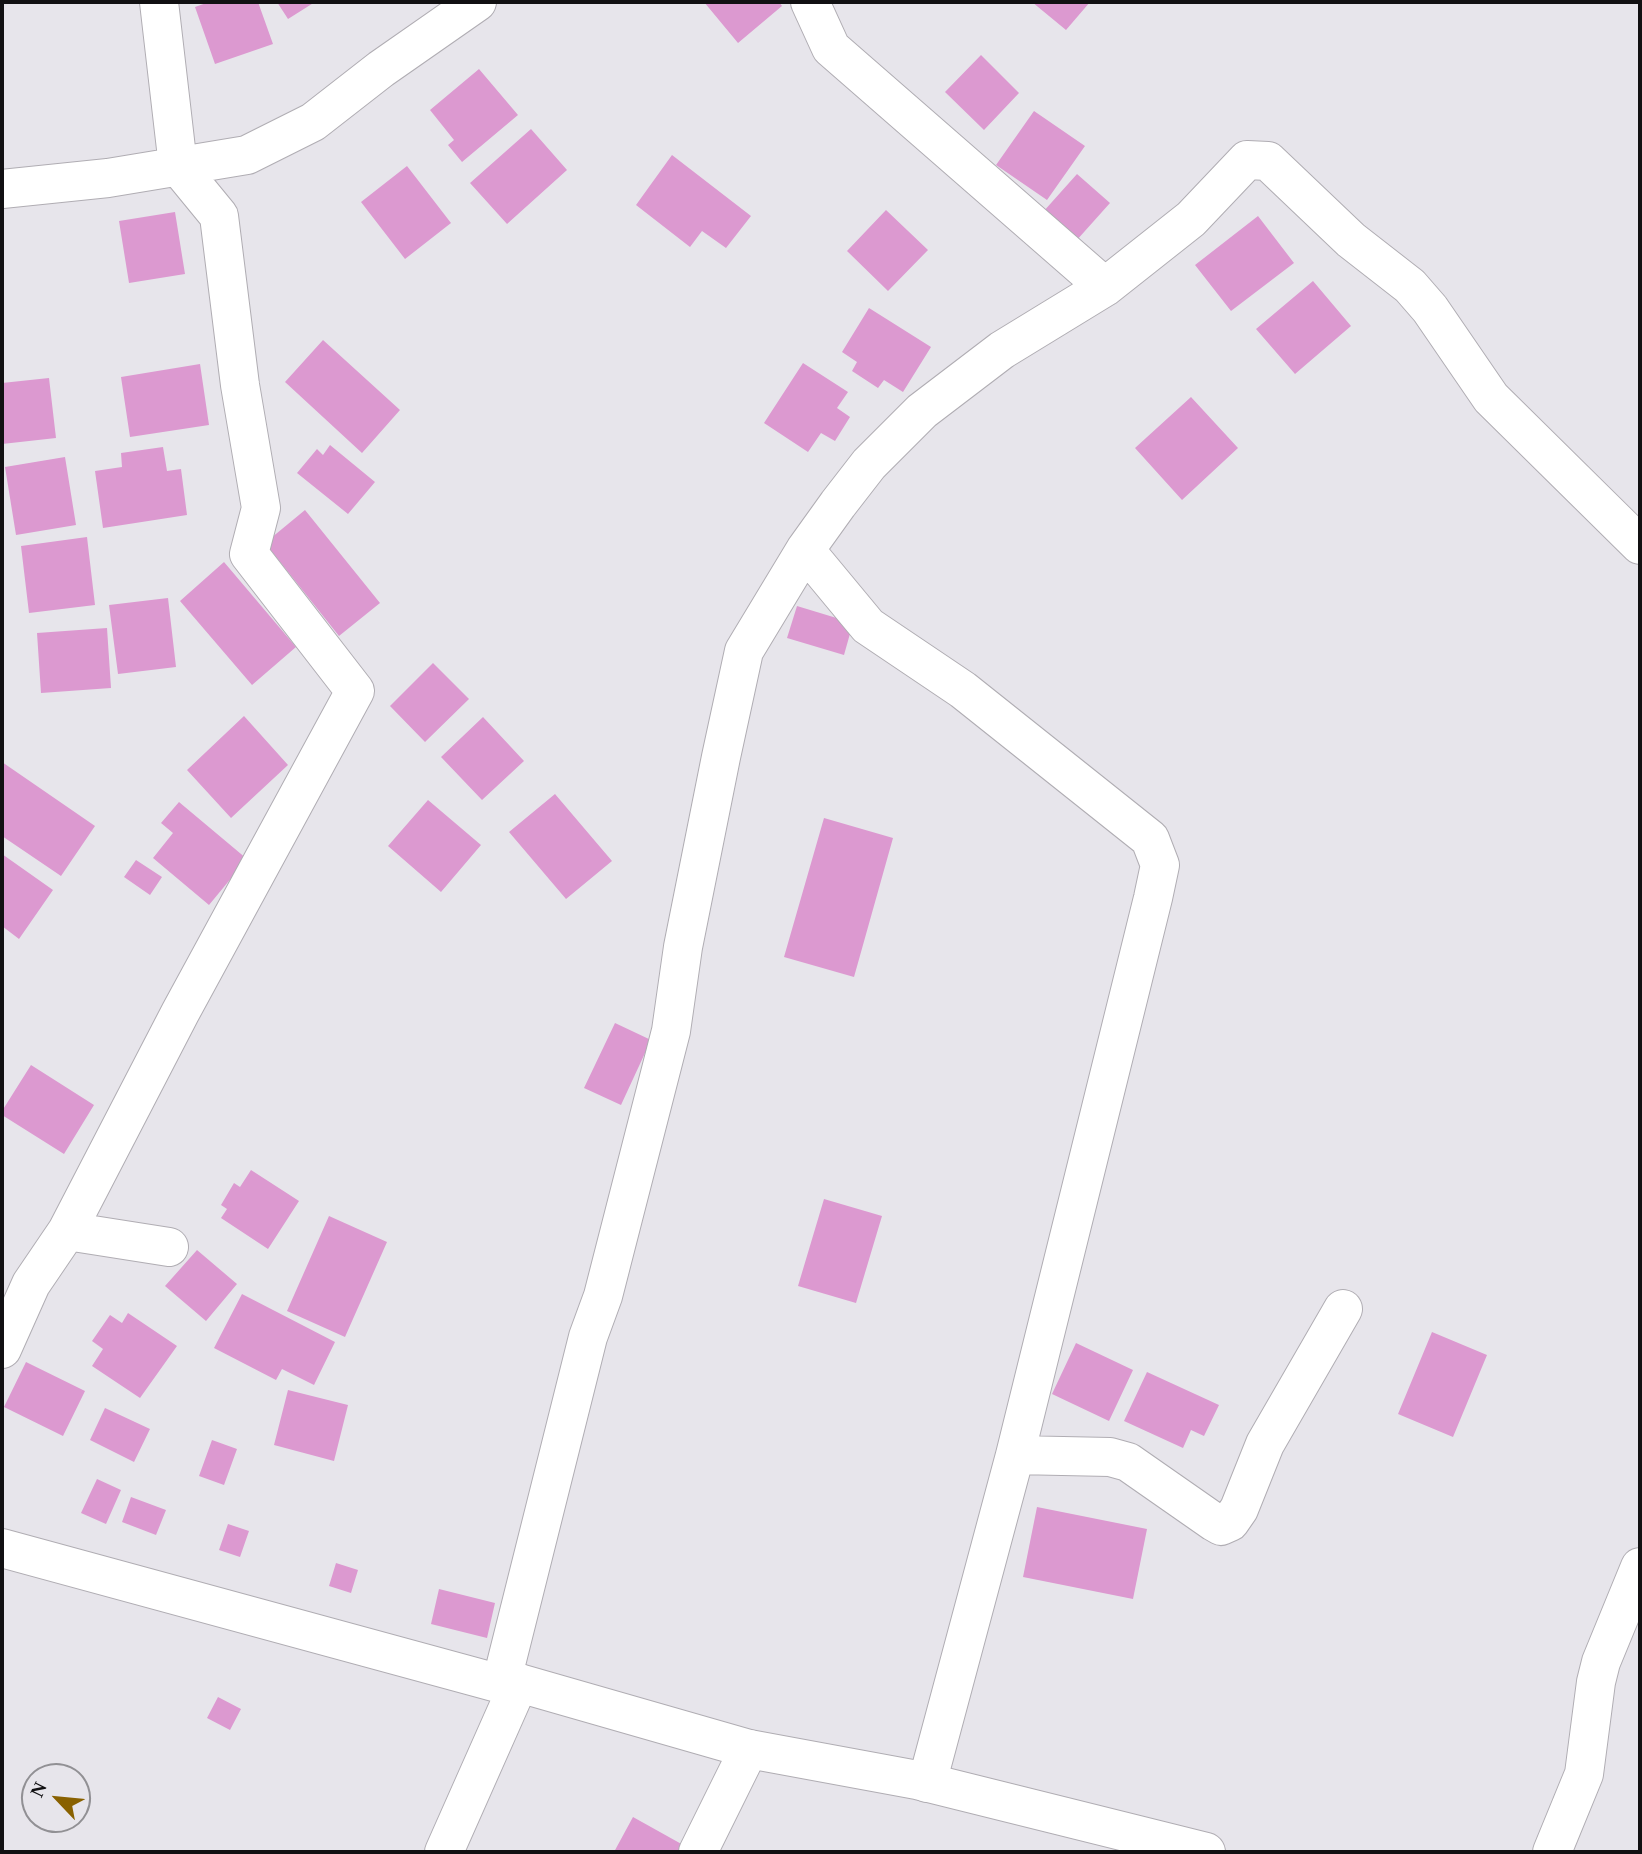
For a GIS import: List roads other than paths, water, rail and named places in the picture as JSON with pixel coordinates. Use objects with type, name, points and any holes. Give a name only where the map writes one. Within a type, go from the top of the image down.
[{"type":"street","points":[[2,1349],[31,1284],[67,1231],[180,1013],[355,691],[249,554],[261,508],[240,385],[219,216],[178,166],[159,2]]},
{"type":"street","points":[[2,189],[108,178],[247,155],[313,122],[381,69],[477,2]]},
{"type":"street","points":[[810,2],[831,48],[1105,287]]},
{"type":"street","points":[[444,1852],[510,1684],[588,1337],[603,1296],[671,1031],[683,947],[744,652],[805,550],[869,464],[922,411],[1002,350],[1105,287],[1191,219],[1247,160],[1268,161],[1351,240],[1410,286],[1430,309],[1491,398],[1640,545]]},
{"type":"street","points":[[805,550],[868,626],[963,690],[1150,839],[1160,864],[1015,1455],[928,1783]]},
{"type":"street","points":[[67,1231],[169,1247]]},
{"type":"street","points":[[1015,1455],[1110,1457],[1128,1462],[1221,1526],[1230,1522],[1239,1509],[1265,1444],[1343,1310]]},
{"type":"street","points":[[2,1549],[749,1749],[928,1783],[1206,1852]]},
{"type":"street","points":[[1552,1852],[1584,1774],[1601,1662],[1640,1567]]},
{"type":"street","points":[[698,1852],[749,1749]]}]
